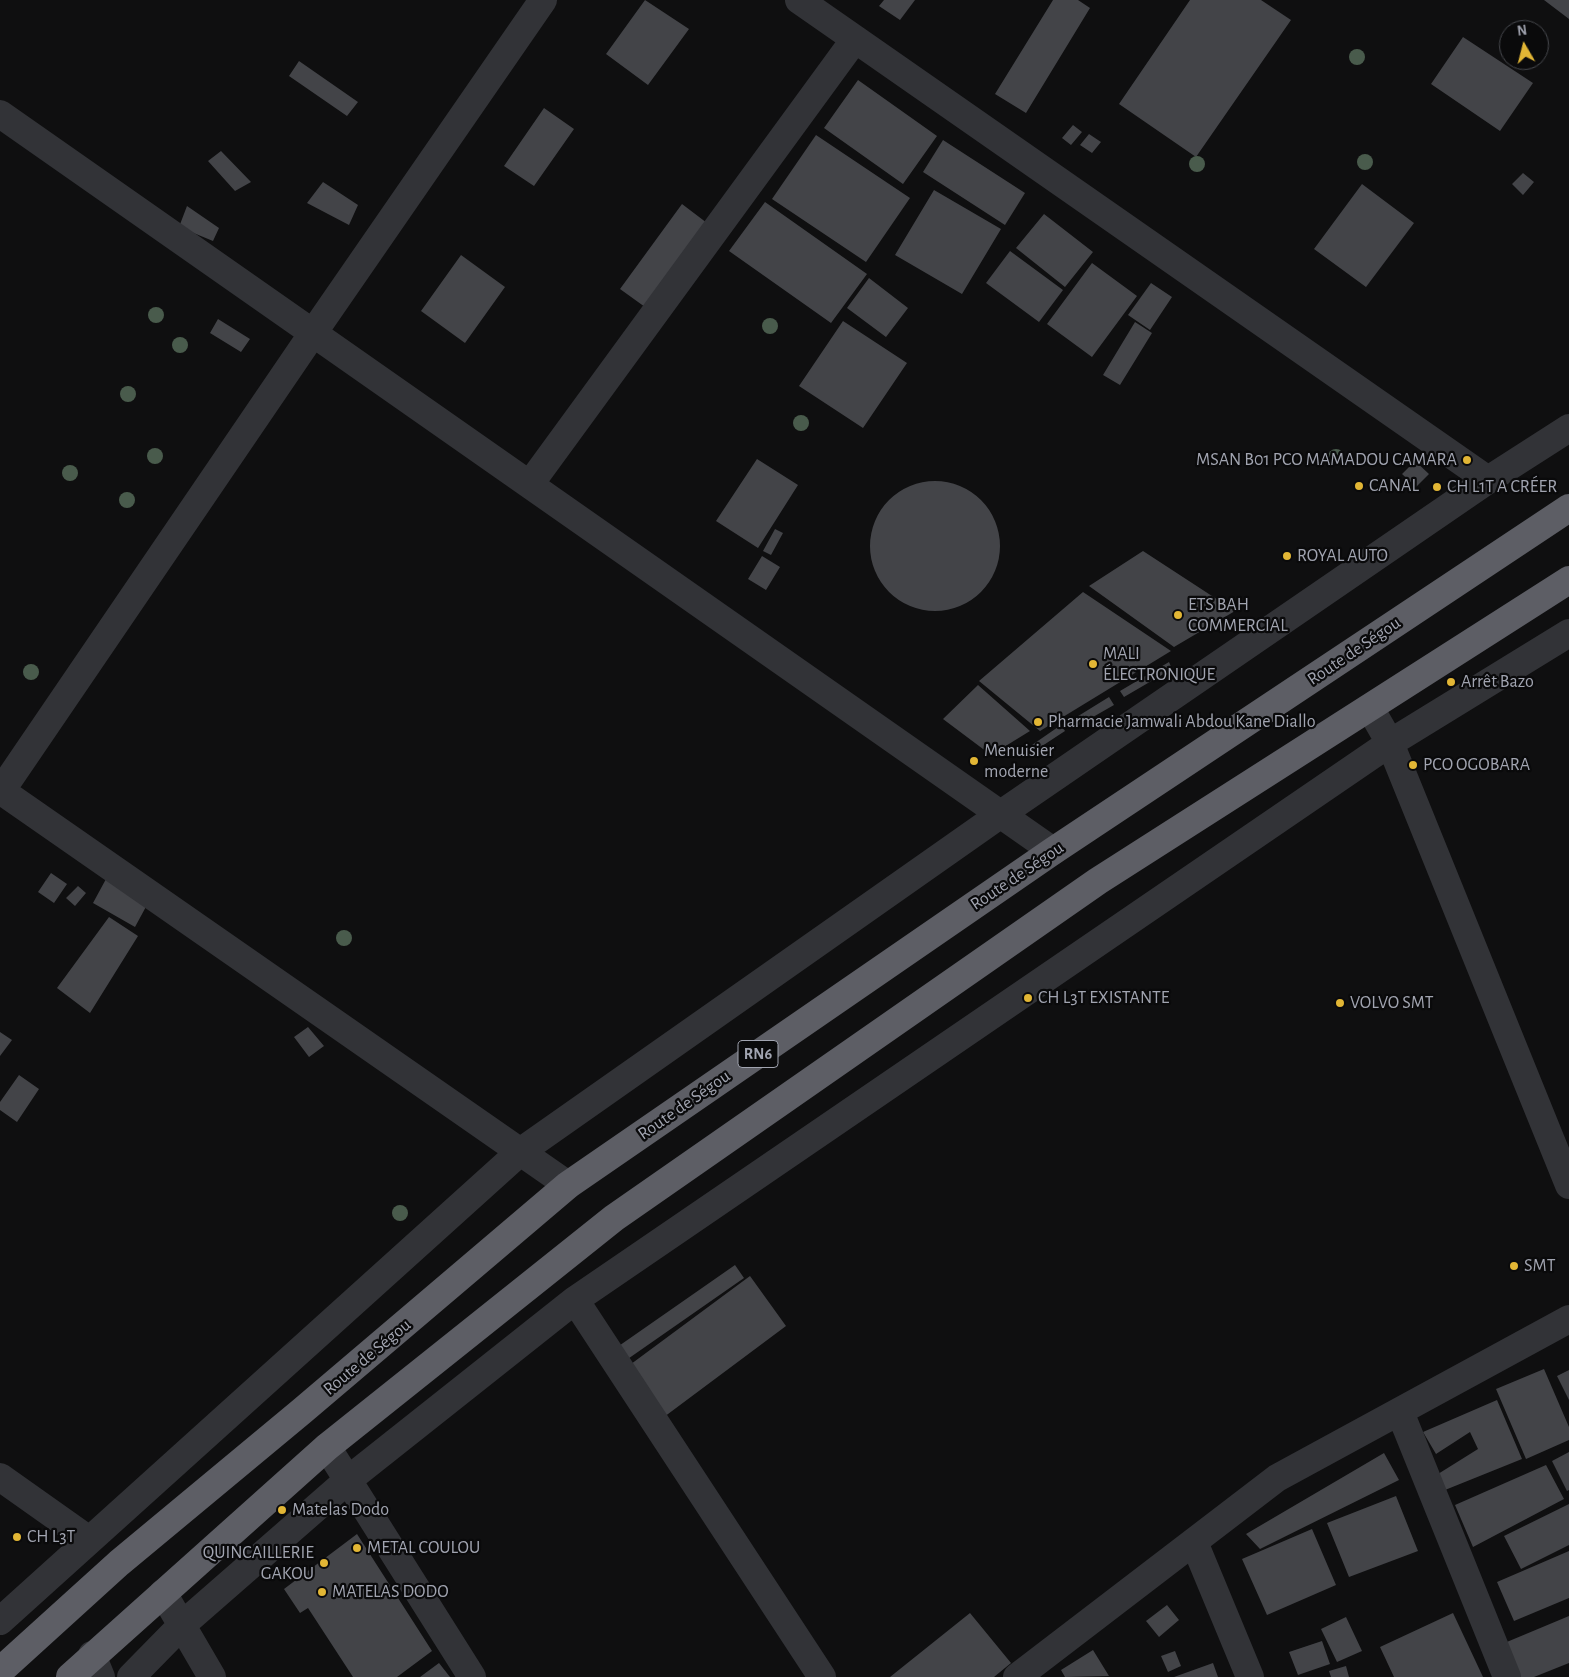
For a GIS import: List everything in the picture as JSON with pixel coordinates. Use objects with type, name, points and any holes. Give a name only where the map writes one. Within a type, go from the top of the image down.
[{"type":"highway","name":"Route de Ségou","points":[[0,1671],[119,1563],[302,1412],[568,1185],[1053,851],[1569,508]]},
{"type":"highway","points":[[70,1677],[97,1666],[163,1593],[327,1447],[614,1218],[1098,881],[1569,580]]},
{"type":"street","points":[[543,0],[1,790],[568,1185]]},
{"type":"street","points":[[799,0],[1488,480]]},
{"type":"street","points":[[530,484],[855,39]]},
{"type":"street","points":[[0,114],[1053,851]]},
{"type":"street","points":[[0,1621],[520,1152],[1001,814],[1488,480],[1569,428]]},
{"type":"street","points":[[131,1677],[182,1625],[348,1480],[575,1300],[1390,743],[1569,633]]},
{"type":"street","points":[[1370,708],[1390,743],[1569,1185]]},
{"type":"street","points":[[575,1300],[822,1677]]},
{"type":"street","points":[[1017,1677],[1277,1478],[1569,1319]]},
{"type":"street","points":[[1400,1412],[1507,1677]]},
{"type":"street","points":[[327,1447],[472,1677]]},
{"type":"street","points":[[0,1477],[89,1540]]},
{"type":"street","points":[[1194,1542],[1250,1677]]},
{"type":"street","points":[[163,1593],[212,1677]]},
{"type":"building","points":[[645,0],[689,29],[648,85],[606,54]]},
{"type":"building","points":[[884,0],[915,0],[900,20],[879,6]]},
{"type":"building","points":[[1053,0],[1078,0],[1090,8],[1026,113],[995,94]]},
{"type":"building","points":[[1190,0],[1261,0],[1291,20],[1196,157],[1119,104]]},
{"type":"building","points":[[1544,0],[1569,0],[1569,19]]},
{"type":"building","points":[[1463,37],[1499,61],[1499,70],[1513,70],[1533,83],[1500,131],[1431,84]]},
{"type":"building","points":[[299,61],[358,102],[347,116],[289,76]]},
{"type":"building","points":[[858,80],[937,136],[903,184],[824,128]]},
{"type":"building","points":[[544,108],[574,129],[534,186],[504,166]]},
{"type":"building","points":[[1073,125],[1082,132],[1071,145],[1062,138]]},
{"type":"building","points":[[1089,134],[1101,142],[1092,153],[1080,145]]},
{"type":"building","points":[[816,135],[910,198],[866,262],[772,199]]},
{"type":"building","points":[[943,140],[1025,193],[1005,225],[923,172]]},
{"type":"building","points":[[221,151],[251,182],[235,191],[208,161]]},
{"type":"building","points":[[1523,173],[1534,182],[1523,195],[1512,184]]},
{"type":"building","points":[[323,182],[358,205],[349,225],[307,203]]},
{"type":"building","points":[[1362,184],[1414,223],[1366,287],[1314,249]]},
{"type":"building","points":[[934,190],[1001,229],[962,294],[895,255]]},
{"type":"building","points":[[765,202],[867,274],[831,323],[729,251]]},
{"type":"building","points":[[682,204],[707,223],[645,307],[620,289]]},
{"type":"building","points":[[187,206],[219,228],[213,241],[179,227]]},
{"type":"building","points":[[1044,214],[1093,252],[1065,287],[1016,248]]},
{"type":"building","points":[[1010,251],[1063,290],[1039,322],[986,283]]},
{"type":"building","points":[[461,255],[505,287],[465,343],[421,311]]},
{"type":"building","points":[[1092,263],[1137,296],[1092,357],[1047,324]]},
{"type":"building","points":[[869,278],[908,308],[886,337],[847,308]]},
{"type":"building","points":[[1151,283],[1172,297],[1150,330],[1128,315]]},
{"type":"building","points":[[218,319],[250,339],[241,352],[210,333]]},
{"type":"building","points":[[843,321],[907,363],[863,428],[799,386]]},
{"type":"building","points":[[1135,322],[1152,333],[1120,385],[1103,375]]},
{"type":"building","points":[[757,459],[798,485],[758,548],[716,521]]},
{"type":"building","points":[[1415,461],[1429,474],[1416,487],[1402,474]]},
{"type":"building","points":[[935,481],[948,482],[960,486],[981,500],[995,521],[999,533],[999,559],[995,571],[981,592],[960,606],[948,610],[935,611],[922,610],[910,606],[889,592],[875,571],[871,559],[870,546],[871,533],[875,521],[889,500],[910,486],[922,482]]},
{"type":"building","points":[[775,529],[783,533],[771,555],[763,551]]},
{"type":"building","points":[[1143,551],[1235,611],[1174,647],[1089,586]]},
{"type":"building","points":[[762,556],[780,567],[766,590],[748,579]]},
{"type":"building","points":[[1083,592],[1171,651],[1040,731],[979,681]]},
{"type":"building","points":[[1169,662],[1172,669],[1124,697],[1120,691]]},
{"type":"building","points":[[978,685],[1030,731],[991,755],[943,719]]},
{"type":"building","points":[[1109,697],[1114,705],[1079,725],[1075,718]]},
{"type":"building","points":[[1061,725],[1065,731],[1036,750],[1032,745]]},
{"type":"building","points":[[51,873],[67,884],[54,903],[38,892]]},
{"type":"building","points":[[106,879],[148,903],[135,927],[93,903]]},
{"type":"building","points":[[78,886],[86,893],[75,906],[66,898]]},
{"type":"building","points":[[109,917],[138,936],[90,1013],[57,988]]},
{"type":"building","points":[[308,1027],[324,1046],[309,1057],[294,1037]]},
{"type":"building","points":[[0,1032],[12,1040],[0,1056]]},
{"type":"building","points":[[19,1075],[39,1089],[17,1122],[0,1110],[0,1102]]},
{"type":"building","points":[[735,1265],[744,1278],[612,1370],[603,1357]]},
{"type":"building","points":[[750,1276],[786,1326],[664,1417],[627,1367]]},
{"type":"building","points":[[1544,1369],[1569,1427],[1569,1440],[1526,1459],[1496,1389]]},
{"type":"building","points":[[1569,1370],[1569,1400],[1557,1376]]},
{"type":"building","points":[[1497,1400],[1522,1459],[1445,1490],[1438,1474],[1478,1449],[1470,1432],[1436,1454],[1423,1432]]},
{"type":"building","points":[[1569,1452],[1569,1490],[1567,1491],[1552,1461]]},
{"type":"building","points":[[1384,1453],[1399,1480],[1260,1549],[1246,1534]]},
{"type":"building","points":[[1546,1465],[1564,1499],[1473,1547],[1455,1505]]},
{"type":"building","points":[[1396,1496],[1418,1551],[1349,1577],[1327,1523]]},
{"type":"building","points":[[1569,1504],[1569,1545],[1521,1569],[1504,1536]]},
{"type":"building","points":[[1312,1529],[1336,1585],[1267,1615],[1242,1559]]},
{"type":"building","points":[[357,1534],[432,1651],[397,1677],[353,1677],[308,1608],[300,1613],[284,1589]]},
{"type":"building","points":[[1569,1551],[1569,1598],[1514,1621],[1497,1582]]},
{"type":"building","points":[[1167,1605],[1179,1620],[1159,1637],[1146,1621]]},
{"type":"building","points":[[970,1613],[1011,1663],[994,1677],[890,1677]]},
{"type":"building","points":[[1453,1613],[1483,1677],[1394,1677],[1380,1647]]},
{"type":"building","points":[[1569,1616],[1569,1663],[1534,1677],[1515,1677],[1502,1644]]},
{"type":"building","points":[[1346,1617],[1362,1651],[1337,1662],[1321,1629]]},
{"type":"building","points":[[1322,1641],[1330,1664],[1298,1675],[1289,1652]]},
{"type":"building","points":[[1093,1650],[1109,1676],[1065,1677],[1061,1670]]},
{"type":"building","points":[[1175,1651],[1181,1666],[1168,1672],[1161,1656]]},
{"type":"building","points":[[439,1663],[450,1677],[420,1677]]},
{"type":"building","points":[[1213,1663],[1218,1677],[1174,1677]]},
{"type":"building","points":[[1346,1666],[1349,1677],[1331,1677],[1329,1671]]},
{"type":"place","name":"MSAN B01 PCO MAMADOU CAMARA","points":[[1467,460]]},
{"type":"place","name":"CANAL","points":[[1359,486]]},
{"type":"place","name":"CH L1T A CRÉER","points":[[1437,487]]},
{"type":"place","name":"ROYAL AUTO","points":[[1287,556]]},
{"type":"place","name":"ETS BAH COMMERCIAL","points":[[1178,615]]},
{"type":"place","name":"MALI ÉLECTRONIQUE","points":[[1093,664]]},
{"type":"place","name":"Arrêt Bazo","points":[[1451,682]]},
{"type":"place","name":"Pharmacie Jamwali Abdou Kane Diallo","points":[[1038,722]]},
{"type":"place","name":"Menuisier moderne","points":[[974,761]]},
{"type":"place","name":"PCO OGOBARA","points":[[1413,765]]},
{"type":"place","name":"CH L3T EXISTANTE","points":[[1028,998]]},
{"type":"place","name":"VOLVO SMT","points":[[1340,1003]]},
{"type":"place","name":"SMT","points":[[1514,1266]]},
{"type":"place","name":"Matelas Dodo","points":[[282,1510]]},
{"type":"place","name":"CH L3T","points":[[17,1537]]},
{"type":"place","name":"METAL COULOU","points":[[357,1548]]},
{"type":"place","name":"QUINCAILLERIE GAKOU","points":[[324,1563]]},
{"type":"place","name":"MATELAS DODO","points":[[322,1592]]}]
